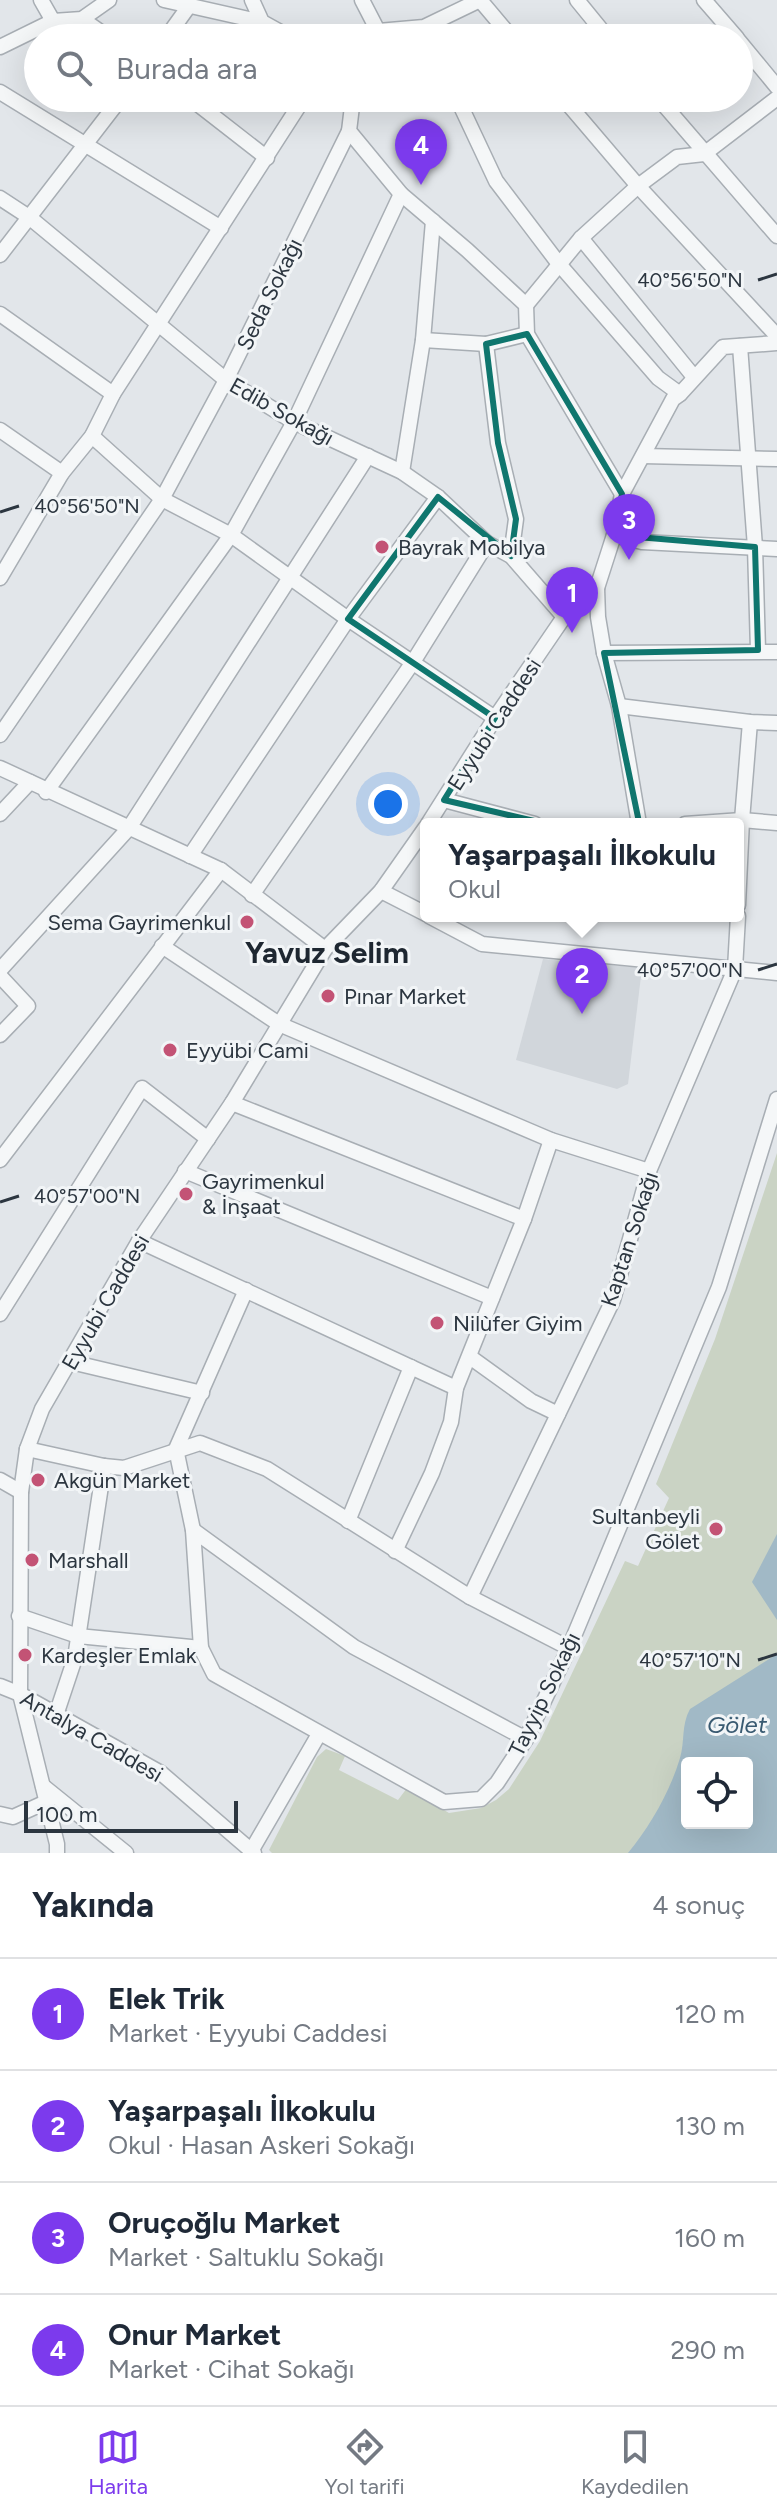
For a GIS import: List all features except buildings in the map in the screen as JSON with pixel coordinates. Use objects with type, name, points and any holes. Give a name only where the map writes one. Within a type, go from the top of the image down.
[{"type":"street","points":[[41,0],[53,21]]},
{"type":"street","points":[[47,24],[82,19],[109,0]]},
{"type":"street","points":[[164,0],[266,24]]},
{"type":"street","points":[[252,0],[262,22]]},
{"type":"street","points":[[362,0],[371,24]]},
{"type":"street","points":[[440,24],[480,0],[500,24]]},
{"type":"street","points":[[577,0],[597,24]]},
{"type":"street","points":[[713,3],[728,24]]},
{"type":"street","points":[[176,24],[189,6]]},
{"type":"street","points":[[82,19],[89,24]]},
{"type":"street","points":[[0,47],[24,35]]},
{"type":"street","points":[[753,57],[777,87]]},
{"type":"street","points":[[0,92],[24,107]]},
{"type":"street","points":[[622,494],[527,334],[526,305],[581,238],[638,186],[677,157],[704,154],[777,98]]},
{"type":"street","points":[[33,112],[221,228]]},
{"type":"street","points":[[0,255],[110,112]]},
{"type":"street","points":[[208,112],[267,158]]},
{"type":"street","points":[[0,578],[4,556],[92,436],[113,394],[295,112]]},
{"type":"street","name":"Seda Sokağı","points":[[0,735],[162,499],[226,380],[349,131],[351,112]]},
{"type":"street","points":[[464,112],[496,181],[559,264],[658,378],[680,394]]},
{"type":"street","points":[[575,112],[638,186],[777,336]]},
{"type":"street","points":[[670,112],[777,236]]},
{"type":"street","points":[[349,131],[401,194],[526,305]]},
{"type":"street","points":[[46,792],[231,535],[294,422],[401,194]]},
{"type":"street","name":"Edib Sokağı","points":[[0,198],[29,217],[158,327],[226,380],[294,422],[402,472],[438,497],[487,543],[511,556],[564,617]]},
{"type":"street","points":[[402,472],[423,340],[433,221]]},
{"type":"street","points":[[581,238],[694,377]]},
{"type":"street","points":[[0,314],[113,394]]},
{"type":"street","points":[[423,340],[486,344],[527,334]]},
{"type":"street","points":[[638,818],[619,706],[604,653],[598,617],[597,588],[614,535],[622,494],[673,399],[723,347],[777,343]]},
{"type":"street","points":[[486,344],[498,443],[516,519],[511,556]]},
{"type":"street","points":[[740,346],[755,547],[758,650]]},
{"type":"street","points":[[0,430],[62,473]]},
{"type":"street","points":[[92,436],[162,499],[231,535],[495,718]]},
{"type":"street","points":[[0,1035],[28,1006],[0,973],[129,828],[368,456]]},
{"type":"street","points":[[643,456],[777,459]]},
{"type":"street","points":[[190,856],[348,619],[438,497]]},
{"type":"street","points":[[614,535],[642,542],[777,549]]},
{"type":"street","points":[[252,895],[413,662],[487,543]]},
{"type":"street","name":"Eyyubi Caddesi","points":[[432,818],[564,617],[597,588]]},
{"type":"street","points":[[604,653],[777,652]]},
{"type":"street","points":[[619,706],[777,723]]},
{"type":"street","points":[[742,818],[750,722]]},
{"type":"street","points":[[0,768],[46,792],[221,870],[325,949]]},
{"type":"street","points":[[0,814],[30,782]]},
{"type":"street","points":[[444,800],[512,818]]},
{"type":"street","points":[[744,820],[777,823]]},
{"type":"street","name":"Eyyubi Caddesi","points":[[57,1853],[20,1694],[21,1492],[27,1449],[42,1409],[139,1241],[232,1103],[325,949],[381,891],[420,835]]},
{"type":"street","points":[[0,1160],[221,870]]},
{"type":"street","points":[[381,891],[420,911]]},
{"type":"street","points":[[441,922],[482,944],[777,973]]},
{"type":"street","name":"Kaptan Sokağı","points":[[470,1597],[613,1300],[649,1171],[735,969],[738,922]]},
{"type":"street","points":[[162,946],[279,1024],[551,1140],[649,1171]]},
{"type":"street","points":[[0,1314],[142,1088],[208,1139]]},
{"type":"street","name":"Tayyip Sokağı","points":[[201,1648],[214,1674],[444,1802],[481,1799],[497,1783],[526,1739],[569,1648],[719,1287],[777,1099]]},
{"type":"street","points":[[232,1103],[524,1219]]},
{"type":"street","points":[[395,1551],[432,1473],[451,1422],[456,1388],[524,1219],[551,1140]]},
{"type":"street","points":[[185,1171],[492,1298]]},
{"type":"street","points":[[139,1241],[456,1388]]},
{"type":"street","points":[[19,1616],[78,1636],[201,1648],[193,1530],[176,1449],[246,1290]]},
{"type":"street","points":[[470,1357],[531,1401],[558,1414]]},
{"type":"street","points":[[71,1362],[202,1393]]},
{"type":"street","points":[[348,1521],[411,1367]]},
{"type":"street","points":[[27,1449],[124,1468],[200,1443],[267,1469],[470,1597],[569,1648]]},
{"type":"street","points":[[56,1715],[75,1658],[104,1466]]},
{"type":"street","points":[[0,1480],[21,1492]]},
{"type":"street","points":[[193,1530],[354,1647],[526,1739]]},
{"type":"street","name":"Antalya Caddesi","points":[[0,1686],[20,1694],[161,1773],[252,1852]]},
{"type":"street","points":[[252,1852],[319,1734]]},
{"type":"street","points":[[43,1786],[126,1853]]},
{"type":"street","points":[[0,1814],[13,1817],[46,1802]]},
{"type":"highlighted area","points":[[527,334],[622,494],[614,535],[755,547],[758,650],[604,653],[640,827],[607,838],[444,800],[495,718],[348,619],[438,497],[511,556],[516,519],[498,443],[486,344]]},
{"type":"shaded area","points":[[543,959],[642,968],[628,1084],[617,1089],[516,1060]]},
{"type":"green space","name":"Sultanbeyli Gölet","points":[[777,1153],[777,1853],[272,1853],[269,1850],[317,1757],[326,1749],[345,1756],[339,1770],[398,1800],[407,1788],[449,1813],[481,1808],[509,1789],[540,1741],[625,1561],[638,1566],[669,1498],[656,1484],[715,1339]]},
{"type":"water","points":[[777,1534],[777,1620],[752,1582]]},
{"type":"water","name":"Gölet","points":[[777,1654],[777,1853],[628,1853],[671,1783],[680,1758],[685,1721],[690,1709]]},
{"type":"place","name":"Onur Market","points":[[421,185]]},
{"type":"place","name":"Bayrak Mobilya","points":[[382,547]]},
{"type":"place","name":"Oruçoğlu Market","points":[[629,560]]},
{"type":"place","name":"Elek Trik","points":[[572,633]]},
{"type":"place","name":"Sema Gayrimenkul","points":[[247,922]]},
{"type":"place","name":"Pınar Market","points":[[328,996]]},
{"type":"place","name":"Yaşarpaşalı İlkokulu","points":[[582,1014]]},
{"type":"place","name":"Eyyübi Cami","points":[[170,1050]]},
{"type":"place","name":"Gayrimenkul & İnşaat","points":[[186,1194]]},
{"type":"place","name":"Nilùfer Giyim","points":[[437,1323]]},
{"type":"place","name":"Akgün Market","points":[[38,1480]]},
{"type":"place","name":"Sultanbeyli Gölet","points":[[716,1529]]},
{"type":"place","name":"Marshall","points":[[32,1560]]},
{"type":"place","name":"Kardeşler Emlak","points":[[25,1655]]},
{"type":"district","name":"Yavuz Selim","points":[[327,953]]}]
